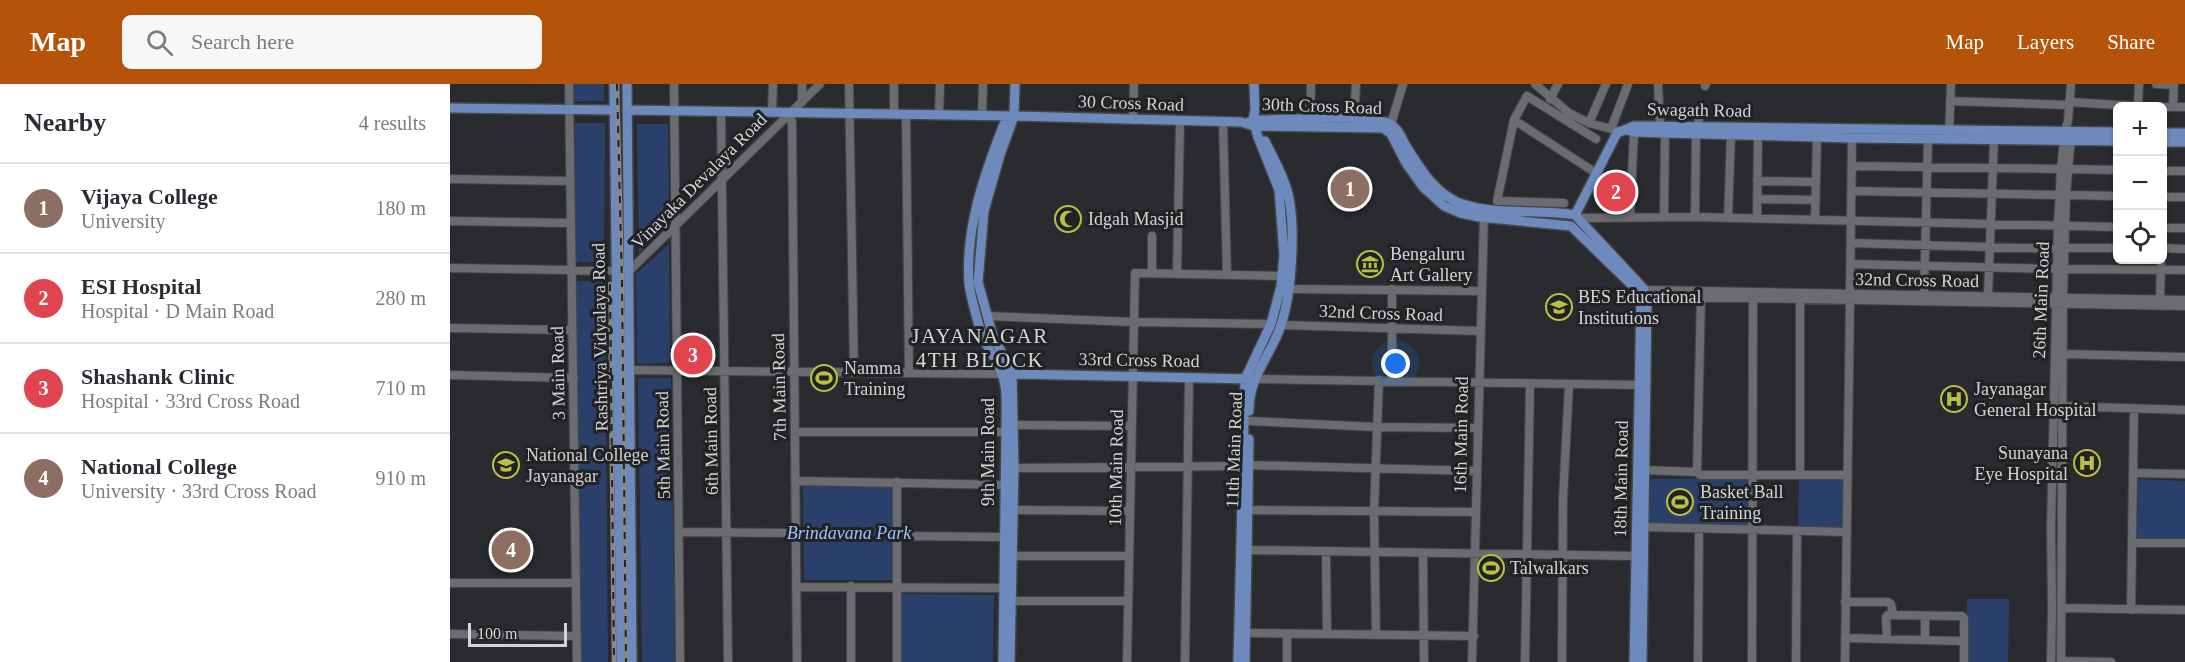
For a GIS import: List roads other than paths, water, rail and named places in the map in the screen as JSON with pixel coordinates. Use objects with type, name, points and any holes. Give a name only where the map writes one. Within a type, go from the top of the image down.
[{"type":"main road","name":"Rashtriya Vidyalaya Road","points":[[614,84],[621,662]]},
{"type":"main road","name":"Rashtriya Vidyalaya Road","points":[[627,84],[632,662]]},
{"type":"main road","name":"9th Main Road","points":[[1010,662],[1005,537],[1014,425],[1007,374],[992,333],[978,282],[984,211],[1014,116],[1015,84]]},
{"type":"main road","name":"11th Main Road","points":[[1238,662],[1249,379],[1271,324],[1283,276],[1284,239],[1279,190],[1255,121],[1254,84]]},
{"type":"main road","points":[[450,108],[614,110]]},
{"type":"main road","points":[[627,110],[1014,116]]},
{"type":"main road","name":"9th Main Road","points":[[1010,468],[1006,432],[1007,374],[982,335],[969,286],[969,269],[975,211],[981,188],[1004,124],[1014,116]]},
{"type":"main road","name":"30 Cross Road","points":[[1014,116],[1255,121]]},
{"type":"main road","name":"30th Cross Road","points":[[1255,121],[1310,119],[1375,121],[1391,124],[1424,174],[1439,192],[1456,201],[1484,213],[1577,216]]},
{"type":"main road","name":"11th Main Road","points":[[1245,662],[1248,510],[1245,466],[1249,422],[1249,379],[1281,325],[1292,256],[1291,207],[1287,188],[1255,121]]},
{"type":"main road","name":"30th Cross Road","points":[[1255,121],[1383,128],[1391,134],[1410,169],[1435,199],[1452,210],[1571,226],[1645,294]]},
{"type":"main road","name":"Swagath Road","points":[[1623,130],[1634,126],[1697,130],[1949,135],[2113,132]]},
{"type":"main road","points":[[1623,130],[1596,173],[1577,216],[1645,294]]},
{"type":"main road","name":"Swagath Road","points":[[1697,130],[1731,134],[1928,139],[1949,135],[1994,139],[2068,132],[2113,140]]},
{"type":"main road","points":[[2167,133],[2185,134]]},
{"type":"main road","points":[[2167,142],[2185,142]]},
{"type":"main road","name":"18th Main Road","points":[[1635,662],[1636,556],[1641,470],[1645,294]]},
{"type":"main road","name":"33rd Cross Road","points":[[1007,374],[1249,379]]},
{"type":"main road","name":"18th Main Road","points":[[1641,470],[1644,527],[1642,662]]},
{"type":"main road","name":"9th Main Road","points":[[1007,588],[1011,555],[1012,510],[1009,484]]},
{"type":"main road","name":"9th Main Road","points":[[1003,662],[1007,601]]},
{"type":"street","name":"3 Main Road","points":[[569,84],[577,662]]},
{"type":"street","name":"5th Main Road","points":[[674,84],[680,662]]},
{"type":"street","points":[[772,112],[773,84]]},
{"type":"street","points":[[801,102],[802,84]]},
{"type":"street","name":"Vinayaka Devalaya Road","points":[[629,271],[820,84]]},
{"type":"street","points":[[849,84],[854,372]]},
{"type":"street","points":[[894,84],[894,114]]},
{"type":"street","points":[[939,114],[940,84]]},
{"type":"street","points":[[982,115],[983,84]]},
{"type":"street","points":[[1134,84],[1134,120]]},
{"type":"street","points":[[1310,119],[1311,84]]},
{"type":"street","points":[[1354,120],[1356,84]]},
{"type":"street","points":[[1391,124],[1403,84]]},
{"type":"street","points":[[1535,84],[1569,113],[1589,123],[1623,130]]},
{"type":"street","points":[[1550,99],[1558,84]]},
{"type":"street","points":[[1589,123],[1606,84]]},
{"type":"street","points":[[1628,84],[1623,130],[1630,216]]},
{"type":"street","points":[[1658,84],[1663,129],[1664,216]]},
{"type":"street","points":[[1943,84],[1951,84],[1949,135]]},
{"type":"street","name":"26th Main Road","points":[[2061,662],[2060,269],[2062,195],[2071,84]]},
{"type":"street","points":[[2137,102],[2139,84]]},
{"type":"street","points":[[2156,84],[2174,85],[2173,106]]},
{"type":"street","points":[[1564,203],[1497,201],[1514,120],[1527,96],[1596,139]]},
{"type":"street","points":[[1950,101],[2113,105]]},
{"type":"street","points":[[2167,106],[2185,107]]},
{"type":"street","name":"6th Main Road","points":[[722,111],[728,662]]},
{"type":"street","points":[[1695,217],[1697,130],[1700,111]]},
{"type":"street","name":"7th Main Road","points":[[790,112],[792,122],[797,662]]},
{"type":"street","points":[[906,114],[909,373]]},
{"type":"street","points":[[1514,120],[1596,173]]},
{"type":"street","points":[[1177,273],[1179,121]]},
{"type":"street","points":[[1223,122],[1227,275]]},
{"type":"street","points":[[1728,218],[1731,134]]},
{"type":"street","points":[[1757,218],[1758,135]]},
{"type":"street","points":[[1815,220],[1817,137]]},
{"type":"street","points":[[1845,662],[1852,138]]},
{"type":"street","points":[[1924,295],[1928,139]]},
{"type":"street","points":[[1988,296],[1994,139]]},
{"type":"street","points":[[1852,166],[2113,170]]},
{"type":"street","points":[[2167,171],[2185,171]]},
{"type":"street","points":[[450,179],[569,181]]},
{"type":"street","points":[[1757,181],[1816,182]]},
{"type":"street","points":[[1852,191],[2113,196]]},
{"type":"street","points":[[2167,197],[2185,197]]},
{"type":"street","points":[[1757,198],[1816,200]]},
{"type":"street","name":"16th Main Road","points":[[1472,662],[1484,213]]},
{"type":"street","points":[[1577,216],[2113,227]]},
{"type":"street","points":[[450,221],[570,223]]},
{"type":"street","points":[[2167,228],[2185,228]]},
{"type":"street","points":[[1152,236],[1152,272],[1283,276]]},
{"type":"street","points":[[1851,243],[2061,249],[2113,248]]},
{"type":"street","points":[[2167,248],[2185,249]]},
{"type":"street","points":[[1851,264],[2185,270]]},
{"type":"street","points":[[2160,300],[2161,264]]},
{"type":"street","points":[[450,268],[629,271]]},
{"type":"street","name":"10th Main Road","points":[[1127,662],[1135,274],[1152,272]]},
{"type":"street","points":[[1288,289],[1481,291]]},
{"type":"street","points":[[1392,289],[1392,381]]},
{"type":"street","name":"32nd Cross Road","points":[[1645,294],[2060,301],[2185,306]]},
{"type":"street","points":[[1697,472],[1701,294]]},
{"type":"street","points":[[1752,662],[1753,295]]},
{"type":"street","name":"32nd Cross Road","points":[[1850,297],[1924,295],[1988,296],[2060,301],[2185,300]]},
{"type":"street","points":[[1800,296],[1800,475]]},
{"type":"street","name":"26th Main Road","points":[[2051,662],[2051,528],[2060,301]]},
{"type":"street","points":[[987,316],[1134,322],[1271,324]]},
{"type":"street","name":"32nd Cross Road","points":[[1281,325],[1480,331]]},
{"type":"street","points":[[450,328],[572,330]]},
{"type":"street","points":[[2062,354],[2185,357]]},
{"type":"street","name":"33rd Cross Road","points":[[630,370],[1007,374]]},
{"type":"street","points":[[450,375],[574,378]]},
{"type":"street","points":[[1185,662],[1189,378]]},
{"type":"street","name":"33rd Cross Road","points":[[1249,379],[1643,385]]},
{"type":"street","points":[[1376,635],[1374,512],[1379,380]]},
{"type":"street","points":[[1525,662],[1530,384]]},
{"type":"street","points":[[1562,662],[1562,555],[1569,384]]},
{"type":"street","points":[[2062,406],[2185,410]]},
{"type":"street","points":[[2131,610],[2134,409]]},
{"type":"street","points":[[1249,422],[1478,428]]},
{"type":"street","points":[[1014,425],[1132,426]]},
{"type":"street","points":[[795,432],[1006,432]]},
{"type":"street","points":[[1010,468],[1245,466],[1477,471]]},
{"type":"street","points":[[1641,470],[1697,472],[1700,475],[1847,475]]},
{"type":"street","points":[[2133,473],[2185,474]]},
{"type":"street","points":[[795,481],[1009,484]]},
{"type":"street","points":[[897,482],[897,662]]},
{"type":"street","points":[[1012,510],[1130,511]]},
{"type":"street","points":[[1248,510],[1476,512]]},
{"type":"street","points":[[1644,527],[1846,532]]},
{"type":"street","points":[[1698,662],[1699,529]]},
{"type":"street","points":[[1796,662],[1797,531]]},
{"type":"street","points":[[679,532],[796,533]]},
{"type":"street","points":[[897,536],[1005,537]]},
{"type":"street","points":[[2132,543],[2185,543]]},
{"type":"street","points":[[1247,550],[1636,556]]},
{"type":"street","points":[[1326,551],[1328,634]]},
{"type":"street","points":[[1424,553],[1424,662]]},
{"type":"street","points":[[1011,555],[1129,555]]},
{"type":"street","points":[[450,583],[576,583]]},
{"type":"street","points":[[851,586],[851,662]]},
{"type":"street","points":[[796,587],[1007,588]]},
{"type":"street","points":[[1007,601],[1128,601]]},
{"type":"street","points":[[1845,602],[1888,602],[1891,604],[1893,615]]},
{"type":"street","points":[[2061,608],[2185,610]]},
{"type":"street","points":[[1887,638],[1886,617],[1893,615],[1963,617],[1964,662]]},
{"type":"street","points":[[1925,616],[1925,639]]},
{"type":"street","points":[[1246,633],[1474,636]]},
{"type":"street","points":[[1287,633],[1287,662]]},
{"type":"street","points":[[450,634],[576,636]]},
{"type":"street","points":[[1845,638],[1964,640]]},
{"type":"street","points":[[2061,662],[2111,662]]},
{"type":"railway","points":[[617,84],[622,284],[626,662]]},
{"type":"railway","points":[[610,284],[614,662]]},
{"type":"place","name":"Vijaya College","points":[[1350,189]]},
{"type":"place","name":"ESI Hospital","points":[[1616,192]]},
{"type":"place","name":"Idgah Masjid","points":[[1068,219]]},
{"type":"place","name":"Bengaluru Art Gallery","points":[[1370,264]]},
{"type":"place","name":"BES Educational Institutions","points":[[1559,307]]},
{"type":"place","name":"Shashank Clinic","points":[[693,355]]},
{"type":"place","name":"Namma Training","points":[[824,378]]},
{"type":"place","name":"Jayanagar General Hospital","points":[[1954,399]]},
{"type":"place","name":"Sunayana Eye Hospital","points":[[2087,463]]},
{"type":"place","name":"National College Jayanagar","points":[[506,465]]},
{"type":"place","name":"Basket Ball Training","points":[[1680,502]]},
{"type":"place","name":"National College","points":[[511,550]]},
{"type":"place","name":"Talwalkars","points":[[1491,568]]},
{"type":"district","name":"JAYANAGAR 4TH BLOCK","points":[[980,348]]},
{"type":"park label","name":"Brindavana Park","points":[[849,533]]}]
